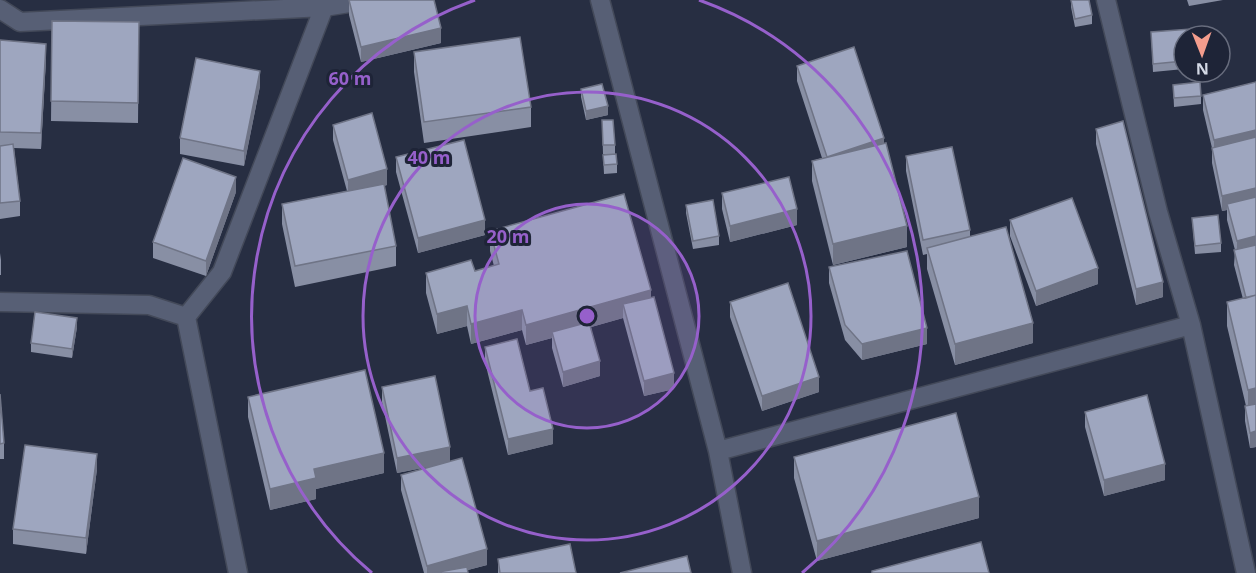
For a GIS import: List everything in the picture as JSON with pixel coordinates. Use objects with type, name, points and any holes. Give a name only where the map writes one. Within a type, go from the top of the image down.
[{"type":"street","points":[[0,9],[20,22],[324,7],[368,0]]},
{"type":"street","points":[[600,0],[718,451],[742,573]]},
{"type":"street","points":[[1106,0],[1158,212],[1191,325],[1249,568]]},
{"type":"street","points":[[186,317],[222,272],[324,7]]},
{"type":"street","points":[[0,302],[148,305],[186,317]]},
{"type":"street","points":[[186,317],[238,573]]},
{"type":"street","points":[[718,451],[1191,325]]},
{"type":"building","points":[[349,0],[434,0],[441,28],[361,47]]},
{"type":"building","points":[[1071,0],[1089,0],[1092,15],[1075,19]]},
{"type":"building","points":[[52,21],[139,22],[138,103],[51,101]]},
{"type":"building","points":[[1172,30],[1172,62],[1153,64],[1151,32]]},
{"type":"building","points":[[520,37],[531,107],[424,122],[414,52]]},
{"type":"building","points":[[0,40],[46,44],[41,133],[0,132]]},
{"type":"building","points":[[854,47],[884,138],[827,157],[797,66]]},
{"type":"building","points":[[196,58],[260,71],[244,151],[180,138]]},
{"type":"building","points":[[1256,82],[1256,130],[1214,140],[1203,95]]},
{"type":"building","points":[[602,84],[608,106],[586,111],[581,89]]},
{"type":"building","points":[[1200,84],[1201,96],[1174,98],[1173,85]]},
{"type":"building","points":[[372,113],[387,169],[348,180],[333,125]]},
{"type":"building","points":[[602,120],[613,120],[615,145],[603,145]]},
{"type":"building","points":[[1123,121],[1163,282],[1136,289],[1096,129]]},
{"type":"building","points":[[1256,137],[1256,188],[1222,196],[1212,148]]},
{"type":"building","points":[[464,140],[485,220],[418,238],[396,157]]},
{"type":"building","points":[[886,143],[907,226],[833,244],[812,161]]},
{"type":"building","points":[[13,144],[20,201],[0,203],[0,146]]},
{"type":"building","points":[[952,147],[970,230],[923,240],[906,156]]},
{"type":"building","points":[[616,154],[617,164],[604,165],[603,155]]},
{"type":"building","points":[[183,158],[236,177],[206,261],[153,242]]},
{"type":"building","points":[[789,177],[797,209],[730,226],[722,193]]},
{"type":"building","points":[[384,184],[396,246],[295,266],[282,204]]},
{"type":"building","points":[[624,194],[651,290],[526,325],[522,310],[471,324],[467,306],[437,314],[426,273],[471,260],[475,271],[499,264],[490,231]]},
{"type":"building","points":[[1256,197],[1256,236],[1237,241],[1227,204]]},
{"type":"building","points":[[1072,198],[1098,268],[1036,291],[1010,220]]},
{"type":"building","points":[[713,200],[719,236],[693,241],[686,205]]},
{"type":"building","points":[[1218,215],[1221,243],[1195,246],[1192,218]]},
{"type":"building","points":[[1006,227],[1033,323],[955,344],[927,248]]},
{"type":"building","points":[[1256,245],[1256,295],[1246,298],[1234,250]]},
{"type":"building","points":[[907,251],[927,328],[862,344],[845,325],[829,267]]},
{"type":"building","points":[[788,283],[819,377],[762,396],[730,302]]},
{"type":"building","points":[[1256,295],[1256,388],[1248,390],[1227,302]]},
{"type":"building","points":[[654,297],[674,373],[644,381],[623,304]]},
{"type":"building","points":[[35,312],[77,318],[72,349],[31,343]]},
{"type":"building","points":[[589,322],[600,361],[563,372],[552,332]]},
{"type":"building","points":[[517,339],[530,391],[543,388],[553,429],[508,439],[485,347]]},
{"type":"building","points":[[365,370],[384,453],[314,469],[316,478],[270,489],[248,397]]},
{"type":"building","points":[[435,376],[450,447],[397,458],[382,387]]},
{"type":"building","points":[[0,394],[4,443],[0,444]]},
{"type":"building","points":[[1147,395],[1165,464],[1104,480],[1085,412]]},
{"type":"building","points":[[1256,404],[1256,431],[1250,433],[1245,406]]},
{"type":"building","points":[[956,413],[979,497],[817,541],[794,457]]},
{"type":"building","points":[[25,445],[97,454],[86,538],[13,529]]},
{"type":"building","points":[[462,458],[487,549],[427,566],[401,475]]},
{"type":"building","points":[[981,542],[989,573],[872,573],[872,571]]},
{"type":"building","points":[[570,544],[576,573],[500,573],[498,559]]},
{"type":"building","points":[[687,556],[691,573],[620,573]]},
{"type":"building","points":[[467,567],[468,573],[433,573]]}]
